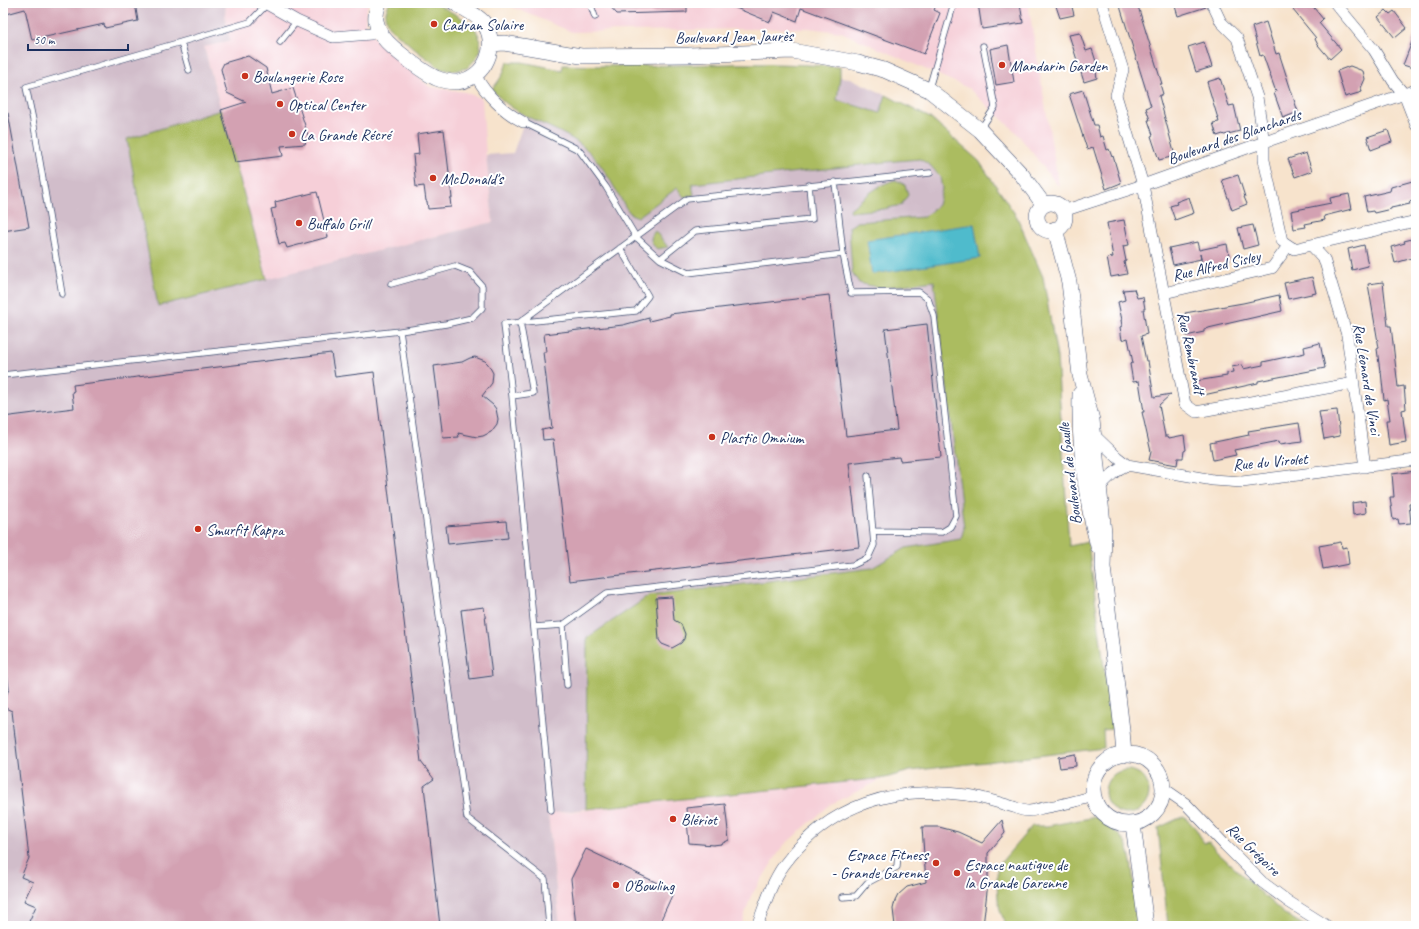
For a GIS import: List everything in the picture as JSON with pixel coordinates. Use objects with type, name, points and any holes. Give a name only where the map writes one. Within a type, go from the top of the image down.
[{"type":"main road","points":[[379,3],[376,12],[376,22],[383,37],[394,48],[436,78],[449,82],[459,82],[476,76],[486,63],[491,44],[489,35],[482,21],[455,3]]},
{"type":"main road","name":"Boulevard Jean Jaurès","points":[[491,44],[504,43],[581,56],[689,55],[792,51],[858,63],[884,70],[929,90],[980,130],[1022,175],[1044,205]]},
{"type":"main road","points":[[1048,203],[1057,204],[1063,211],[1064,216],[1062,224],[1055,229],[1046,230],[1039,224],[1037,216],[1038,211],[1044,205],[1048,203]]},
{"type":"main road","name":"Boulevard de Gaulle","points":[[1055,229],[1069,282],[1080,375],[1079,421],[1084,467],[1091,520],[1103,567],[1124,754]]},
{"type":"main road","name":"Boulevard de Gaulle","points":[[1080,375],[1092,420],[1104,533],[1103,567]]},
{"type":"main road","points":[[1124,754],[1132,754],[1142,757],[1157,769],[1162,778],[1163,788],[1159,806],[1152,815],[1143,821],[1133,824],[1123,824],[1112,820],[1103,814],[1096,804],[1093,788],[1096,776],[1102,766],[1112,758],[1124,754]]},
{"type":"main road","points":[[1133,824],[1146,926]]},
{"type":"street","name":"Rue Rembrandt","points":[[1102,3],[1123,70],[1116,94],[1143,185],[1185,404],[1196,412],[1354,383]]},
{"type":"street","points":[[1212,3],[1221,22],[1237,38],[1257,97],[1264,143],[1264,160],[1282,241],[1294,249],[1416,221]]},
{"type":"street","points":[[1335,3],[1374,50],[1393,81],[1404,94],[1416,125]]},
{"type":"street","points":[[266,4],[297,21],[333,37],[371,34],[379,30]]},
{"type":"street","points":[[476,76],[484,89],[510,115],[523,122]]},
{"type":"street","name":"Boulevard des Blanchards","points":[[1063,211],[1143,185],[1416,90]]},
{"type":"street","name":"Rue Léonard de Vinci","points":[[1311,245],[1324,260],[1347,335],[1365,466]]},
{"type":"street","name":"Rue Alfred Sisley","points":[[1164,293],[1272,268],[1288,246]]},
{"type":"street","name":"Rue du Virolet","points":[[1093,434],[1117,457],[1128,464],[1213,480],[1242,482],[1416,460]]},
{"type":"street","points":[[1099,489],[1106,480],[1119,469],[1128,464]]},
{"type":"street","name":"Rue Grégoire","points":[[1163,788],[1186,804],[1262,882],[1289,902],[1328,926]]},
{"type":"street","points":[[758,926],[769,892],[784,865],[808,838],[824,824],[839,814],[877,798],[934,792],[968,795],[1028,811],[1060,806],[1094,796]]},
{"type":"lane","points":[[590,3],[595,17]]},
{"type":"lane","points":[[929,90],[954,3]]},
{"type":"lane","points":[[62,294],[33,120],[26,87],[250,22],[266,4]]},
{"type":"lane","points":[[280,42],[297,21]]},
{"type":"lane","points":[[181,42],[189,70]]},
{"type":"lane","points":[[980,130],[995,107],[983,46]]},
{"type":"lane","points":[[523,122],[579,150],[606,187],[636,237],[660,259],[688,273],[844,254]]},
{"type":"lane","points":[[520,322],[687,199],[930,173]]},
{"type":"lane","points":[[835,182],[844,254],[851,293],[918,292],[928,299],[934,316],[956,516],[950,527],[942,532],[873,531]]},
{"type":"lane","points":[[660,259],[695,231],[812,219],[808,185]]},
{"type":"lane","points":[[551,810],[504,324],[636,311],[648,296],[620,248]]},
{"type":"lane","points":[[3,375],[400,331],[446,324],[472,318],[482,308],[482,286],[470,272],[455,266],[391,284]]},
{"type":"lane","points":[[512,396],[533,393],[520,322]]},
{"type":"lane","points":[[400,331],[467,818],[545,879],[549,926]]},
{"type":"lane","points":[[534,626],[563,625],[607,593],[852,565],[868,558],[874,544],[868,476]]},
{"type":"lane","points":[[563,625],[567,685]]},
{"type":"lane","points":[[843,897],[856,896],[867,883],[897,867],[898,852]]},
{"type":"shaded area","points":[[3,3],[226,3],[225,16],[230,41],[204,47],[221,110],[127,139],[158,306],[493,222],[486,155],[513,153],[533,96],[795,72],[850,78],[892,98],[930,118],[979,161],[1017,217],[1043,277],[1057,357],[1069,546],[906,548],[872,568],[649,596],[587,638],[586,809],[548,814],[560,926],[3,926]]},
{"type":"shaded area","points":[[226,3],[369,3],[366,11],[365,25],[378,42],[424,82],[430,87],[465,92],[482,99],[493,222],[267,279],[204,47],[230,41],[225,16]]},
{"type":"shaded area","points":[[506,3],[1028,3],[1059,187],[1016,132],[968,88],[841,32],[808,28],[572,32]]},
{"type":"shaded area","points":[[885,778],[831,804],[783,846],[751,896],[741,926],[560,926],[548,814]]},
{"type":"green space","points":[[389,3],[434,3],[446,9],[467,21],[475,28],[479,36],[481,50],[475,60],[467,68],[453,71],[441,69],[388,26],[385,15]]},
{"type":"green space","points":[[507,62],[522,62],[562,70],[563,65],[632,66],[771,64],[840,67],[837,100],[880,113],[886,95],[930,118],[979,161],[1017,217],[1043,277],[1057,357],[1069,546],[1088,542],[1112,729],[1103,730],[1104,748],[910,771],[885,778],[586,809],[587,638],[649,596],[872,568],[906,548],[961,539],[964,528],[934,281],[880,288],[859,283],[852,272],[849,227],[857,222],[924,217],[938,205],[942,189],[940,177],[931,166],[920,159],[896,161],[692,184],[694,195],[684,197],[677,188],[638,217],[631,214],[626,208],[599,163],[585,148],[566,135],[521,113],[501,99],[492,89],[505,70]]},
{"type":"green space","points":[[221,110],[267,279],[158,306],[127,139]]},
{"type":"green space","points":[[896,180],[905,185],[908,195],[901,205],[884,209],[850,212],[850,209],[872,192],[890,181]]},
{"type":"green space","points":[[655,231],[668,247],[657,249],[653,245],[651,238]]},
{"type":"green space","points":[[1127,770],[1139,774],[1145,780],[1149,792],[1145,804],[1139,810],[1127,814],[1115,810],[1109,804],[1105,792],[1109,780],[1115,774]]},
{"type":"green space","points":[[1184,816],[1196,829],[1204,843],[1209,842],[1216,851],[1283,913],[1305,926],[1168,926],[1158,828]]},
{"type":"green space","points":[[1096,817],[1120,836],[1126,844],[1131,859],[1138,926],[1003,926],[1005,921],[998,902],[997,867],[1032,826],[1047,826]]},
{"type":"water","points":[[974,224],[980,258],[872,274],[867,240]]},
{"type":"building","points":[[3,3],[135,3],[138,21],[105,28],[104,24],[32,40],[25,9],[3,15]]},
{"type":"building","points":[[607,3],[687,3],[687,12],[617,14]]},
{"type":"building","points":[[724,3],[937,3],[934,10],[940,13],[924,54],[801,8],[797,21],[774,12],[770,22]]},
{"type":"building","points":[[978,3],[1020,3],[1023,23],[982,29]]},
{"type":"building","points":[[1055,3],[1071,3],[1074,15],[1060,18]]},
{"type":"building","points":[[1119,3],[1137,3],[1162,84],[1160,84],[1163,94],[1159,96],[1175,156],[1159,160],[1151,136],[1153,135],[1146,108],[1151,106]]},
{"type":"building","points":[[1174,3],[1205,3],[1206,7],[1178,16]]},
{"type":"building","points":[[1301,3],[1310,3],[1323,19],[1319,23],[1341,49],[1330,59],[1318,45],[1315,39],[1316,38],[1293,10]]},
{"type":"building","points":[[1386,10],[1390,14],[1394,11],[1407,28],[1395,38],[1378,17]]},
{"type":"building","points":[[1266,22],[1276,54],[1279,53],[1298,112],[1283,118],[1263,55],[1260,56],[1252,27]]},
{"type":"building","points":[[1080,33],[1086,51],[1092,49],[1099,71],[1096,72],[1097,78],[1084,82],[1069,35]]},
{"type":"building","points":[[1416,34],[1416,69],[1403,65]]},
{"type":"building","points":[[1204,42],[1212,67],[1196,72],[1188,47]]},
{"type":"building","name":"Mandarin Garden","points":[[1008,45],[1014,82],[996,85],[990,49]]},
{"type":"building","points":[[248,56],[266,68],[272,94],[293,88],[308,135],[305,144],[281,146],[283,156],[235,162],[221,110],[246,102],[227,93],[221,69],[224,63]]},
{"type":"building","points":[[1350,66],[1363,71],[1365,79],[1361,88],[1362,92],[1345,97],[1337,71]]},
{"type":"building","points":[[1220,78],[1229,106],[1234,105],[1240,131],[1217,136],[1213,123],[1219,122],[1207,82]]},
{"type":"building","points":[[1083,90],[1094,125],[1097,125],[1100,137],[1103,136],[1107,150],[1109,149],[1112,157],[1113,156],[1121,183],[1106,189],[1093,147],[1087,149],[1069,94]]},
{"type":"building","points":[[3,113],[8,113],[29,227],[3,231]]},
{"type":"building","name":"McDonald's","points":[[444,130],[452,198],[450,198],[451,207],[428,209],[424,186],[416,187],[413,155],[419,154],[417,134]]},
{"type":"building","points":[[1388,130],[1392,142],[1371,150],[1367,137]]},
{"type":"building","points":[[1306,153],[1312,171],[1295,177],[1288,159]]},
{"type":"building","points":[[1238,175],[1247,204],[1232,210],[1222,180]]},
{"type":"building","points":[[1416,180],[1416,200],[1409,202],[1410,204],[1374,213],[1373,211],[1367,212],[1364,197],[1390,191],[1391,187]]},
{"type":"building","name":"Buffalo Grill","points":[[317,192],[328,237],[287,248],[285,243],[279,244],[271,209],[276,208],[275,202]]},
{"type":"building","points":[[1349,194],[1352,209],[1324,216],[1325,220],[1305,224],[1306,227],[1294,229],[1291,211],[1331,203],[1330,198]]},
{"type":"building","points":[[1189,197],[1194,213],[1175,220],[1170,206]]},
{"type":"building","points":[[1124,220],[1129,245],[1123,246],[1126,261],[1124,262],[1127,274],[1111,277],[1107,258],[1113,257],[1107,223]]},
{"type":"building","points":[[1253,225],[1258,245],[1243,249],[1238,228]]},
{"type":"building","points":[[1416,238],[1416,257],[1395,263],[1391,247],[1405,243],[1404,241]]},
{"type":"building","points":[[1197,242],[1199,250],[1227,244],[1230,261],[1203,268],[1200,254],[1201,259],[1173,265],[1169,248]]},
{"type":"building","points":[[1364,245],[1368,266],[1352,270],[1348,249]]},
{"type":"building","points":[[1312,277],[1316,293],[1288,299],[1284,283]]},
{"type":"building","points":[[1383,282],[1388,326],[1391,326],[1398,387],[1404,386],[1406,409],[1402,410],[1406,442],[1389,445],[1386,420],[1390,420],[1387,399],[1384,400],[1377,349],[1379,348],[1368,284]]},
{"type":"building","points":[[1134,289],[1137,298],[1143,297],[1145,309],[1143,309],[1147,334],[1141,336],[1146,361],[1148,361],[1154,397],[1171,394],[1159,405],[1165,436],[1168,436],[1169,438],[1184,435],[1186,450],[1184,451],[1183,458],[1178,458],[1177,465],[1149,460],[1151,452],[1142,412],[1144,412],[1139,381],[1133,382],[1130,364],[1133,363],[1128,338],[1122,340],[1120,327],[1122,326],[1122,320],[1118,302],[1125,300],[1123,290]]},
{"type":"building","name":"Plastic Omnium","points":[[829,295],[846,436],[897,430],[885,329],[927,324],[941,457],[900,461],[899,457],[849,463],[859,547],[570,581],[553,439],[543,440],[542,430],[552,428],[543,352],[546,352],[544,334],[623,325],[649,318],[649,321],[670,316],[670,314]]},
{"type":"building","points":[[1279,295],[1282,311],[1204,329],[1204,332],[1186,336],[1183,321],[1186,321],[1185,313]]},
{"type":"building","points":[[1320,343],[1325,368],[1258,381],[1258,383],[1199,396],[1196,381],[1227,376],[1227,373],[1233,372],[1232,367],[1242,365],[1243,369],[1263,365],[1263,362],[1305,353],[1304,347]]},
{"type":"building","name":"Smurfit Kappa","points":[[331,353],[335,377],[374,372],[421,762],[434,779],[424,786],[440,926],[27,926],[36,906],[24,901],[33,882],[21,877],[29,858],[12,711],[3,707],[3,703],[9,689],[3,640],[3,417],[74,408],[72,392],[74,391],[73,385]]},
{"type":"building","points":[[475,357],[485,361],[493,373],[492,383],[482,396],[496,409],[498,419],[497,424],[491,432],[483,436],[477,437],[458,433],[459,437],[443,438],[434,366],[462,362]]},
{"type":"building","points":[[1337,410],[1340,436],[1324,439],[1319,412]]},
{"type":"building","points":[[1299,423],[1302,441],[1280,444],[1279,441],[1234,450],[1236,455],[1213,460],[1210,443],[1249,435],[1248,431]]},
{"type":"building","points":[[1416,471],[1416,502],[1409,503],[1411,523],[1399,524],[1398,519],[1393,520],[1390,497],[1394,497],[1392,474]]},
{"type":"building","points":[[1365,501],[1366,513],[1353,515],[1352,503]]},
{"type":"building","points":[[506,521],[508,538],[448,544],[446,526]]},
{"type":"building","points":[[1341,542],[1342,548],[1347,547],[1349,564],[1323,569],[1319,546]]},
{"type":"building","points":[[672,597],[674,620],[681,624],[685,634],[681,643],[672,648],[662,644],[659,640],[656,598]]},
{"type":"building","points":[[484,607],[492,676],[470,679],[461,610]]},
{"type":"building","points":[[1075,754],[1076,766],[1060,768],[1058,757]]},
{"type":"building","points":[[725,804],[729,840],[721,844],[713,845],[689,843],[686,808]]},
{"type":"building","name":"Espace nautique de la Grande Garenne","points":[[1002,820],[1005,833],[988,853],[988,883],[983,926],[895,926],[893,909],[898,895],[907,887],[926,882],[922,827],[939,827],[958,832],[982,843]]},
{"type":"building","name":"O'Bowling","points":[[586,849],[674,891],[658,926],[576,926],[571,879]]},
{"type":"place","name":"Cadran Solaire","points":[[434,24]]},
{"type":"place","name":"Mandarin Garden","points":[[1002,65]]},
{"type":"place","name":"Boulangerie Rose","points":[[245,76]]},
{"type":"place","name":"Optical Center","points":[[280,104]]},
{"type":"place","name":"La Grande Récré","points":[[292,134]]},
{"type":"place","name":"McDonald's","points":[[433,178]]},
{"type":"place","name":"Buffalo Grill","points":[[299,223]]},
{"type":"place","name":"Plastic Omnium","points":[[712,437]]},
{"type":"place","name":"Smurfit Kappa","points":[[198,529]]},
{"type":"place","name":"Blériot","points":[[673,819]]},
{"type":"place","name":"Espace Fitness - Grande Garenne","points":[[936,863]]},
{"type":"place","name":"Espace nautique de la Grande Garenne","points":[[957,873]]},
{"type":"place","name":"O'Bowling","points":[[616,885]]}]
